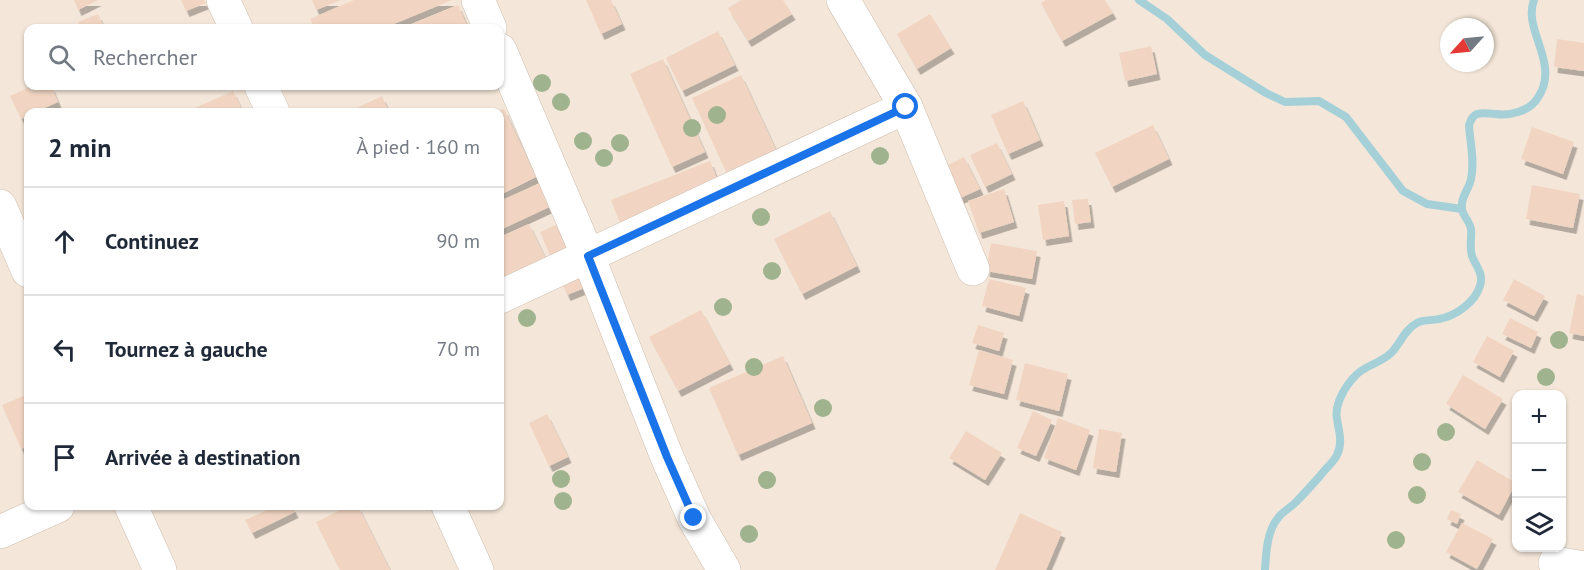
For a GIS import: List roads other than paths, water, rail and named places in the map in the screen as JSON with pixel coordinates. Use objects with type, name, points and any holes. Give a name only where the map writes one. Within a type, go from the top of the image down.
[{"type":"street","points":[[223,0],[234,24]]},
{"type":"street","points":[[478,0],[488,24]]},
{"type":"street","points":[[843,0],[906,107],[973,269]]},
{"type":"street","points":[[504,59],[588,256],[667,457],[694,518],[724,570]]},
{"type":"street","points":[[263,90],[271,108]]},
{"type":"street","points":[[504,295],[906,107]]},
{"type":"street","points":[[0,206],[24,262]]},
{"type":"street","points":[[0,532],[49,510]]},
{"type":"street","points":[[133,510],[160,570]]},
{"type":"street","points":[[450,510],[477,570]]},
{"type":"waterway","points":[[1139,0],[1167,19],[1205,55],[1266,93],[1285,102],[1319,101],[1346,117],[1403,191],[1427,204],[1462,209]]},
{"type":"waterway","points":[[1265,570],[1268,542],[1274,523],[1308,490],[1337,455],[1340,441],[1337,407],[1348,384],[1360,372],[1391,353],[1417,323],[1452,315],[1469,303],[1478,292],[1481,277],[1472,256],[1471,229],[1462,205],[1472,172],[1469,125],[1477,114],[1513,113],[1524,110],[1534,103],[1544,86],[1544,60],[1533,24],[1534,0]]}]
